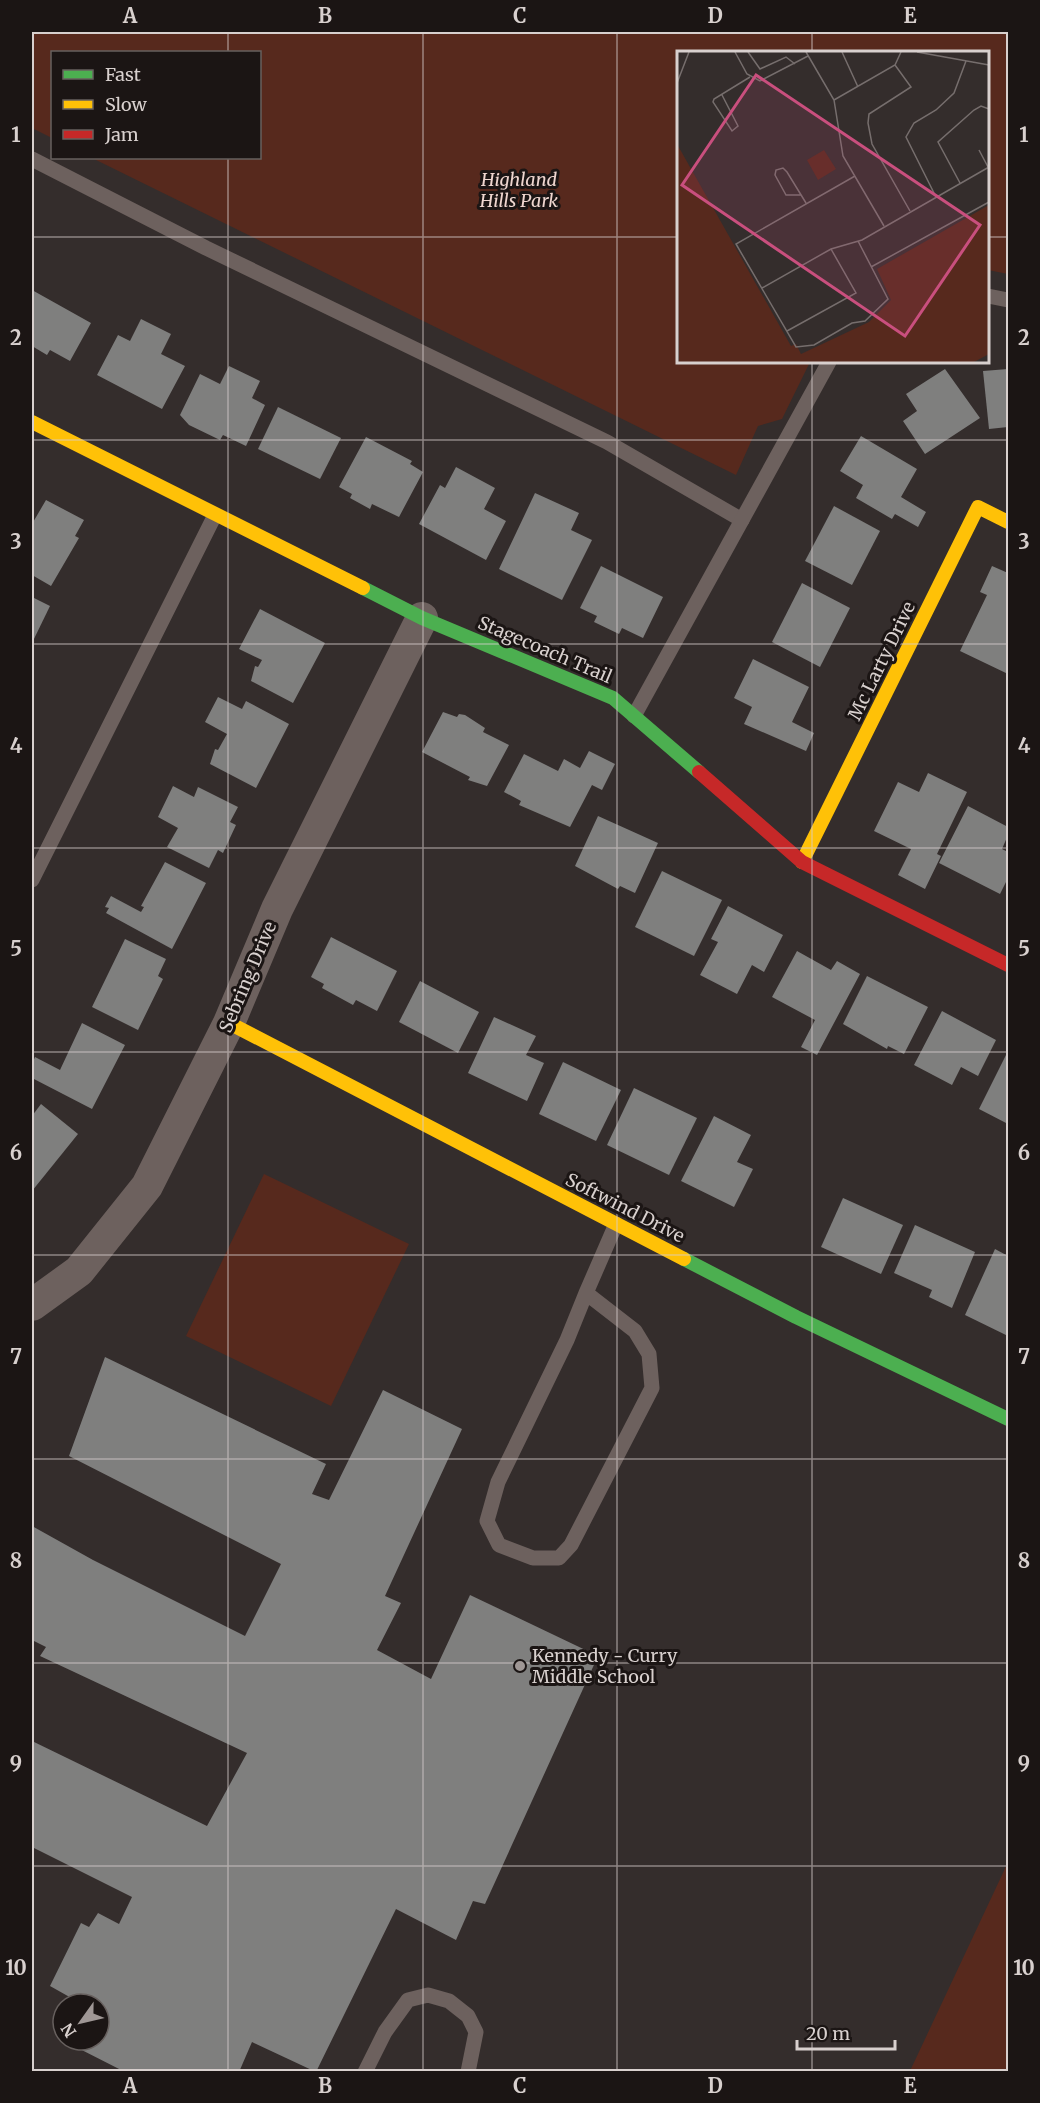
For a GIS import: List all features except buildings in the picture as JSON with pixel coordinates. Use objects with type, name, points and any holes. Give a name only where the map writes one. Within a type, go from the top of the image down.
[{"type":"street","name":"Stagecoach Trail","points":[[32,422],[422,618],[613,698],[802,862],[1008,965]]},
{"type":"street","name":"Mc Larty Drive","points":[[802,862],[978,507],[1008,522]]},
{"type":"street","name":"Sebring Drive","points":[[32,1305],[79,1271],[147,1186],[229,1023],[277,909],[422,618]]},
{"type":"street","name":"Softwind Drive","points":[[229,1023],[796,1317],[1008,1419]]},
{"type":"lane","points":[[32,159],[206,248],[607,442],[742,520]]},
{"type":"lane","points":[[989,296],[1008,300]]},
{"type":"lane","points":[[634,716],[828,363]]},
{"type":"lane","points":[[32,880],[215,514]]},
{"type":"lane","points":[[586,1293],[635,1331],[649,1354],[652,1388],[571,1545],[559,1558],[533,1558],[500,1545],[487,1521],[498,1482],[567,1340],[586,1293],[616,1224]]},
{"type":"lane","points":[[365,2072],[385,2032],[408,2000],[428,1995],[449,2001],[468,2016],[476,2032],[468,2072]]},
{"type":"green space","name":"Highland Hills Park","points":[[32,32],[1008,32],[1008,274],[989,270],[989,51],[677,51],[677,363],[810,363],[782,419],[758,426],[736,475],[94,159],[261,159],[261,51],[51,51],[51,138],[32,128]]},
{"type":"green space","points":[[264,1174],[409,1244],[331,1406],[186,1336]]},
{"type":"green space","points":[[1008,1862],[1008,2071],[910,2071],[1002,1875]]},
{"type":"traffic: fast","points":[[363,588],[422,618],[613,698],[699,772]]},
{"type":"traffic: fast","points":[[684,1259],[796,1317],[1008,1419]]},
{"type":"traffic: slow","points":[[32,422],[363,588]]},
{"type":"traffic: slow","points":[[802,862],[978,507],[1008,522]]},
{"type":"traffic: slow","points":[[229,1023],[684,1259]]},
{"type":"traffic: jam","points":[[699,772],[802,862],[1008,965]]},
{"type":"place","name":"Kennedy - Curry Middle School","points":[[520,1666]]}]
